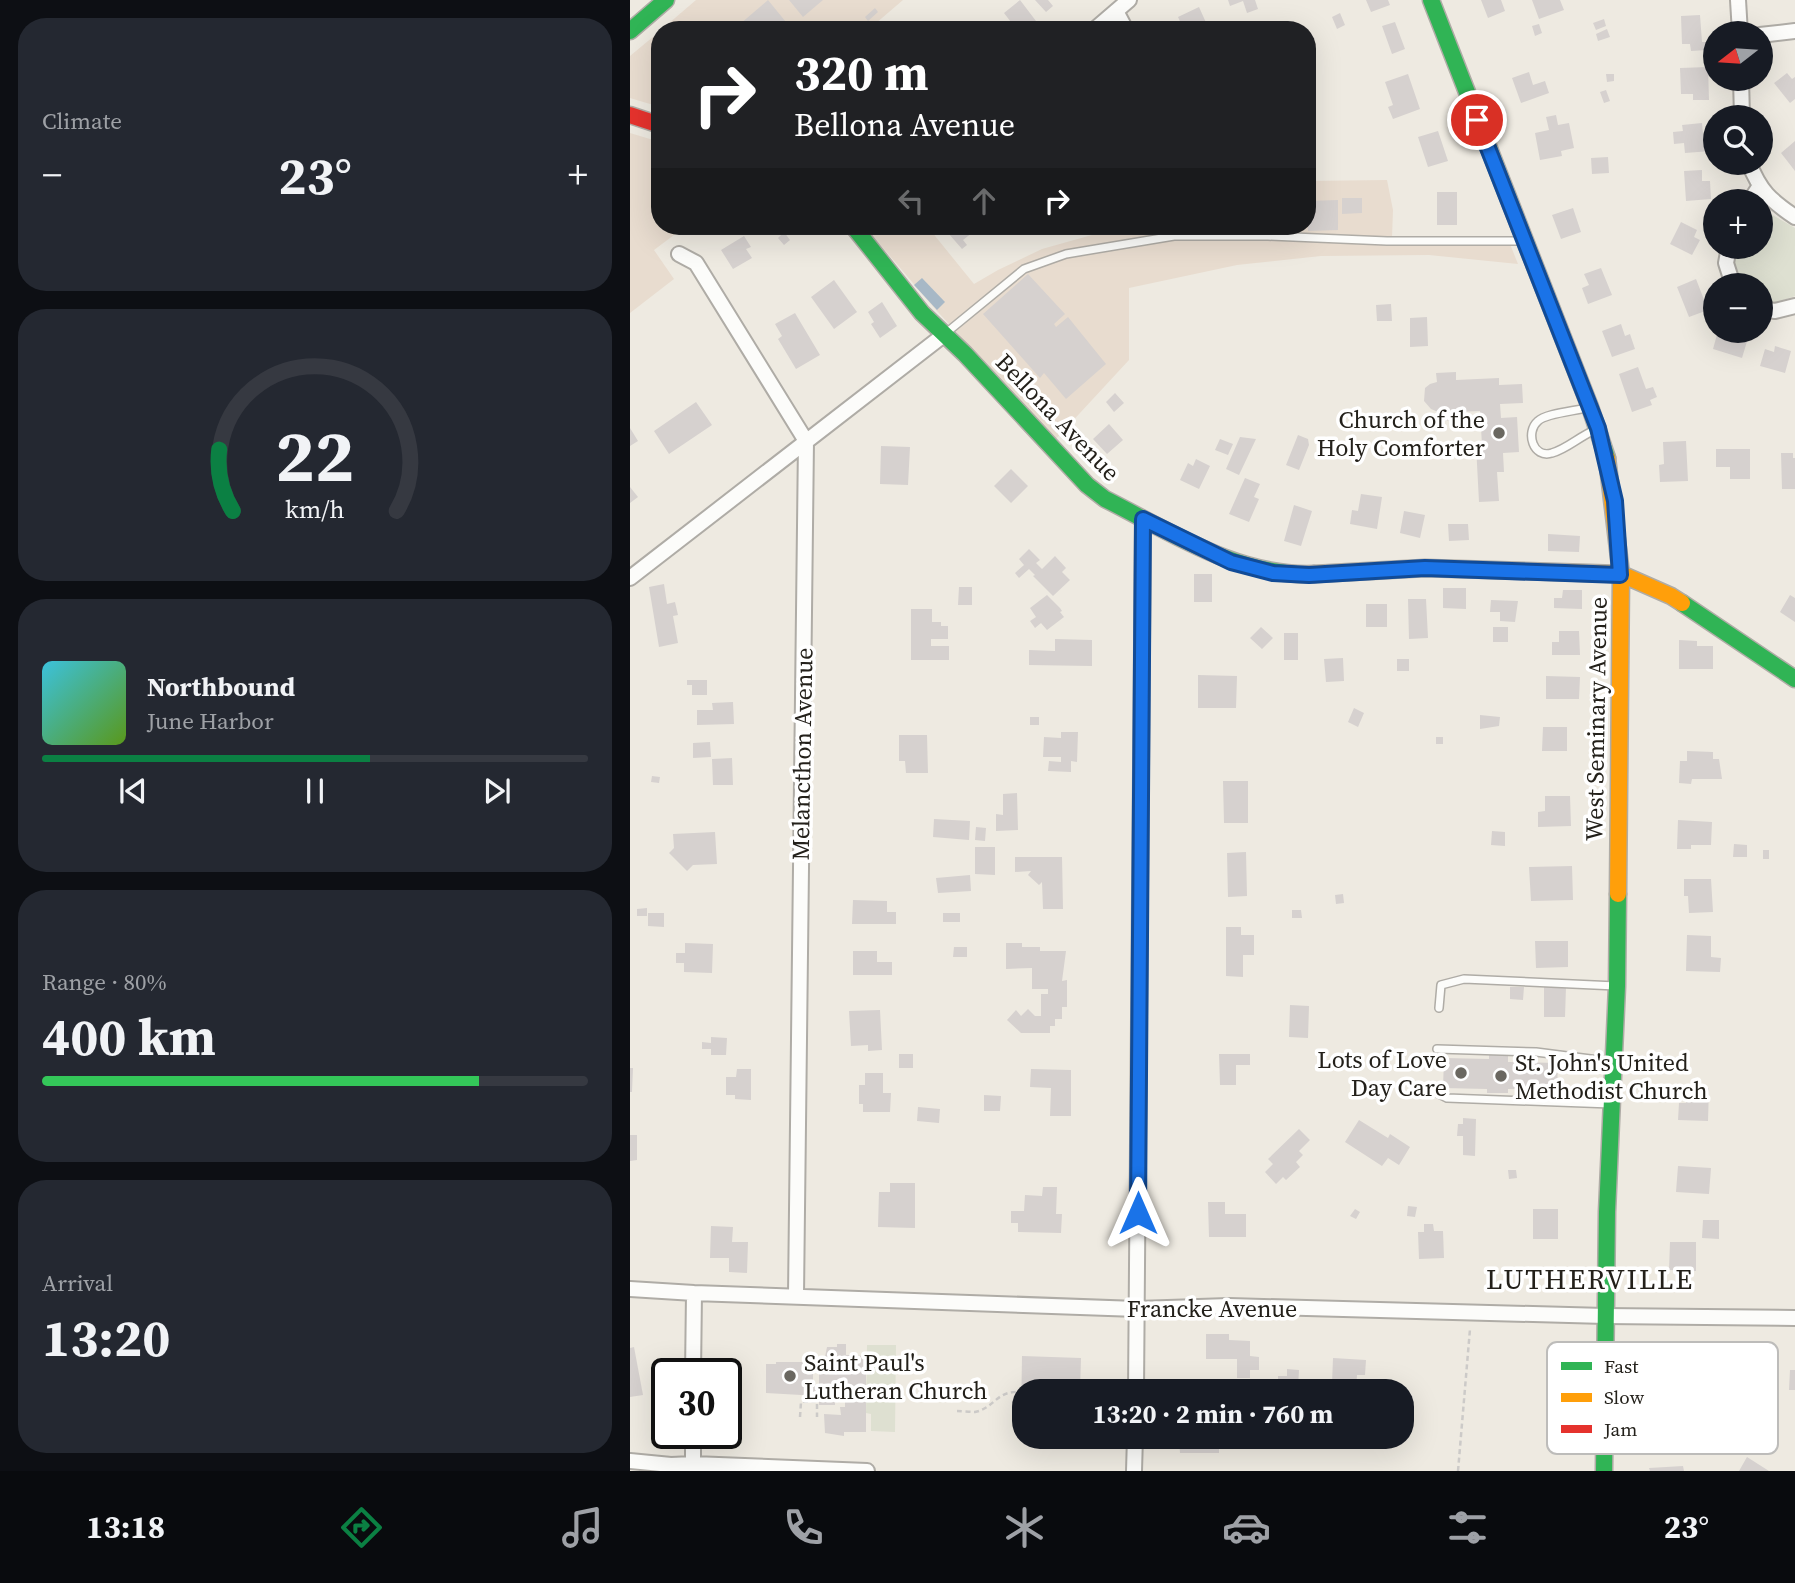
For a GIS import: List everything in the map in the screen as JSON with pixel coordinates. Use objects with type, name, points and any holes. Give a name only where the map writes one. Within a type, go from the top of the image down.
[{"type":"main road","points":[[630,31],[666,0]]},
{"type":"main road","name":"West Seminary Avenue","points":[[1431,0],[1598,428],[1615,501],[1620,575],[1617,986],[1605,1342]]},
{"type":"main road","points":[[630,115],[651,122]]},
{"type":"main road","name":"Bellona Avenue","points":[[864,235],[904,293],[1087,485],[1105,499],[1231,562],[1273,573],[1309,575],[1425,568],[1620,575],[1671,596],[1795,679]]},
{"type":"street","points":[[1104,21],[1129,0]]},
{"type":"street","points":[[1738,0],[1739,21]]},
{"type":"street","points":[[1116,11],[1121,21]]},
{"type":"street","points":[[1773,34],[1795,31]]},
{"type":"street","points":[[1754,175],[1759,187],[1795,216]]},
{"type":"street","points":[[680,254],[696,263],[806,441]]},
{"type":"street","points":[[1773,311],[1795,306]]},
{"type":"street","points":[[630,578],[945,334]]},
{"type":"street","name":"Melancthon Avenue","points":[[796,1295],[806,441]]},
{"type":"street","points":[[1136,1379],[1143,519]]},
{"type":"street","name":"Francke Avenue","points":[[630,1289],[1137,1309],[1229,1306],[1795,1318]]},
{"type":"street","points":[[694,1293],[694,1358]]},
{"type":"street","points":[[693,1449],[693,1464]]},
{"type":"street","points":[[1134,1471],[1135,1449]]},
{"type":"street","points":[[630,1461],[671,1465],[867,1471]]},
{"type":"lane","points":[[945,334],[1024,269],[1066,254],[1093,249],[1174,236],[1524,241]]},
{"type":"lane","points":[[1590,407],[1544,417],[1536,422],[1532,431],[1532,442],[1541,453],[1551,454],[1598,428]]},
{"type":"lane","points":[[1439,1008],[1441,985],[1464,979],[1617,986]]},
{"type":"lane","points":[[1437,1049],[1536,1052],[1614,1062]]},
{"type":"lane","points":[[1435,1092],[1447,1098],[1612,1104]]},
{"type":"path","points":[[1458,1471],[1470,1329]]},
{"type":"path","points":[[806,1364],[819,1365]]},
{"type":"path","points":[[957,1411],[976,1412],[1007,1392],[1012,1392]]},
{"type":"path","points":[[817,1396],[817,1417]]},
{"type":"path","points":[[800,1417],[801,1402],[817,1401]]},
{"type":"shaded area","points":[[696,0],[903,0],[878,21],[672,21]]},
{"type":"shaded area","points":[[651,38],[651,104],[630,98],[630,56]]},
{"type":"shaded area","points":[[630,133],[651,139],[651,235],[674,235],[654,250],[674,279],[630,313]]},
{"type":"shaded area","points":[[1387,180],[1393,210],[1392,237],[1508,239],[1518,264],[1429,255],[1321,256],[1237,265],[1129,288],[1129,360],[1055,440],[872,235],[934,235],[974,284],[1042,249],[1092,235],[1316,235],[1316,181]]},
{"type":"shaded area","points":[[1773,215],[1795,228],[1795,296],[1773,303],[1773,273],[1736,273],[1735,259],[1773,259]]},
{"type":"shaded area","points":[[867,1345],[896,1345],[895,1432],[871,1431],[871,1414],[866,1413]]},
{"type":"water","points":[[922,278],[945,302],[937,310],[914,285]]},
{"type":"building","points":[[768,0],[785,21],[744,21]]},
{"type":"building","points":[[789,0],[823,0],[803,17]]},
{"type":"building","points":[[1020,0],[1036,21],[1010,21],[1004,13]]},
{"type":"building","points":[[1035,0],[1048,0],[1053,6],[1046,12]]},
{"type":"building","points":[[1228,0],[1255,0],[1258,9],[1247,13],[1243,1],[1230,6]]},
{"type":"building","points":[[1366,0],[1388,0],[1390,5],[1371,12]]},
{"type":"building","points":[[1481,0],[1501,0],[1505,11],[1488,18]]},
{"type":"building","points":[[1532,0],[1560,0],[1564,10],[1539,19]]},
{"type":"building","points":[[1199,7],[1205,21],[1180,21],[1178,17]]},
{"type":"building","points":[[875,8],[878,12],[868,21],[865,17]]},
{"type":"building","points":[[1340,13],[1345,25],[1337,29],[1332,17]]},
{"type":"building","points":[[1700,15],[1703,50],[1691,51],[1690,44],[1682,44],[1681,16]]},
{"type":"building","points":[[1604,19],[1606,26],[1596,30],[1593,23]]},
{"type":"building","points":[[1395,22],[1405,49],[1392,54],[1382,26]]},
{"type":"building","points":[[1539,24],[1542,33],[1535,36],[1532,26]]},
{"type":"building","points":[[1607,29],[1610,37],[1598,41],[1596,34]]},
{"type":"building","points":[[1703,67],[1703,91],[1709,91],[1709,100],[1693,100],[1693,94],[1681,94],[1680,68]]},
{"type":"building","points":[[1529,72],[1533,85],[1545,81],[1549,93],[1521,103],[1512,78]]},
{"type":"building","points":[[1787,73],[1792,79],[1795,77],[1795,99],[1790,103],[1774,83]]},
{"type":"building","points":[[1408,74],[1420,109],[1393,119],[1388,107],[1393,105],[1385,82]]},
{"type":"building","points":[[1606,74],[1614,74],[1614,81],[1607,82]]},
{"type":"building","points":[[1606,90],[1610,101],[1604,103],[1600,92]]},
{"type":"building","points":[[1556,115],[1558,125],[1569,123],[1574,148],[1561,151],[1562,156],[1540,160],[1535,133],[1549,130],[1546,117]]},
{"type":"building","points":[[1702,123],[1703,152],[1685,153],[1684,143],[1674,144],[1673,132],[1683,131],[1682,125]]},
{"type":"building","points":[[1438,131],[1448,161],[1428,167],[1418,137]]},
{"type":"building","points":[[1795,141],[1795,171],[1781,153]]},
{"type":"building","points":[[1608,157],[1609,173],[1592,174],[1591,158]]},
{"type":"building","points":[[1702,170],[1702,181],[1710,181],[1710,189],[1703,189],[1703,200],[1686,201],[1684,171]]},
{"type":"building","points":[[1437,192],[1457,192],[1457,225],[1437,225]]},
{"type":"building","points":[[1342,198],[1362,198],[1362,213],[1342,214]]},
{"type":"building","points":[[1338,200],[1338,230],[1316,231],[1316,201]]},
{"type":"building","points":[[1573,208],[1581,232],[1561,239],[1552,215]]},
{"type":"building","points":[[1681,222],[1697,230],[1694,237],[1700,240],[1692,255],[1670,244]]},
{"type":"building","points":[[786,235],[790,240],[784,245],[778,238]]},
{"type":"building","points":[[950,235],[969,235],[963,240],[967,245],[962,249]]},
{"type":"building","points":[[744,236],[751,247],[746,249],[752,258],[733,269],[721,250]]},
{"type":"building","points":[[1601,268],[1612,295],[1588,304],[1582,288],[1589,285],[1584,274]]},
{"type":"building","points":[[1028,274],[1065,314],[1054,324],[1056,327],[1068,317],[1106,364],[1066,399],[1044,373],[1040,378],[983,314]]},
{"type":"building","points":[[1696,279],[1703,297],[1703,312],[1689,317],[1677,287]]},
{"type":"building","points":[[834,280],[857,312],[834,329],[811,297]]},
{"type":"building","points":[[882,302],[897,326],[880,338],[871,324],[874,322],[868,312]]},
{"type":"building","points":[[1391,304],[1392,321],[1377,321],[1376,305]]},
{"type":"building","points":[[795,313],[820,355],[796,369],[778,339],[782,336],[775,324]]},
{"type":"building","points":[[1427,317],[1428,346],[1410,347],[1410,318]]},
{"type":"building","points":[[1621,324],[1625,336],[1630,334],[1635,349],[1612,357],[1602,331]]},
{"type":"building","points":[[1715,343],[1746,343],[1742,358],[1713,349]]},
{"type":"building","points":[[1775,346],[1791,351],[1785,373],[1760,366],[1765,349],[1774,352]]},
{"type":"building","points":[[1638,367],[1646,389],[1653,387],[1657,397],[1650,400],[1652,405],[1632,412],[1619,374]]},
{"type":"building","name":"Church of the Holy Comforter","points":[[1456,372],[1456,380],[1499,378],[1499,385],[1522,384],[1523,403],[1500,404],[1501,418],[1517,417],[1519,452],[1503,453],[1504,472],[1497,472],[1499,501],[1479,502],[1476,445],[1482,445],[1480,411],[1456,412],[1457,420],[1439,421],[1438,412],[1424,401],[1425,388],[1437,382],[1436,373]]},
{"type":"building","points":[[1115,393],[1124,403],[1114,412],[1106,402]]},
{"type":"building","points":[[696,402],[712,425],[669,454],[654,431]]},
{"type":"building","points":[[1109,424],[1123,440],[1107,454],[1093,439]]},
{"type":"building","points":[[630,428],[638,441],[630,446]]},
{"type":"building","points":[[1298,435],[1308,439],[1309,445],[1299,470],[1286,465]]},
{"type":"building","points":[[1240,437],[1256,439],[1239,475],[1226,469]]},
{"type":"building","points":[[1220,439],[1233,444],[1228,455],[1215,450]]},
{"type":"building","points":[[1686,441],[1688,481],[1660,482],[1659,465],[1664,464],[1663,442]]},
{"type":"building","points":[[881,446],[910,447],[908,485],[880,484]]},
{"type":"building","points":[[1716,449],[1750,449],[1750,479],[1730,479],[1730,467],[1716,467]]},
{"type":"building","points":[[1781,453],[1793,453],[1795,458],[1795,489],[1782,489]]},
{"type":"building","points":[[1196,459],[1210,466],[1199,489],[1180,480],[1188,463],[1193,466]]},
{"type":"building","points":[[1011,469],[1028,486],[1011,503],[994,486]]},
{"type":"building","points":[[1245,478],[1260,484],[1254,497],[1259,499],[1249,522],[1229,514]]},
{"type":"building","points":[[630,487],[638,497],[630,503]]},
{"type":"building","points":[[1361,494],[1382,497],[1377,529],[1350,524],[1352,510],[1358,511]]},
{"type":"building","points":[[1294,505],[1312,511],[1301,546],[1284,541]]},
{"type":"building","points":[[1404,511],[1425,515],[1420,538],[1400,533]]},
{"type":"building","points":[[1448,524],[1468,524],[1469,540],[1449,541]]},
{"type":"building","points":[[1548,534],[1580,536],[1579,552],[1548,551]]},
{"type":"building","points":[[1029,549],[1040,560],[1036,563],[1042,569],[1055,556],[1066,568],[1062,572],[1070,580],[1053,596],[1029,569],[1019,578],[1015,573],[1024,565],[1019,559]]},
{"type":"building","points":[[1194,574],[1212,574],[1212,602],[1194,602]]},
{"type":"building","points":[[664,584],[667,604],[675,602],[678,615],[673,616],[678,643],[659,647],[649,587]]},
{"type":"building","points":[[959,587],[972,587],[972,605],[958,605]]},
{"type":"building","points":[[1443,588],[1466,588],[1466,609],[1443,608]]},
{"type":"building","points":[[1563,590],[1582,590],[1582,609],[1554,608],[1554,598],[1562,598]]},
{"type":"building","points":[[1047,595],[1060,608],[1064,617],[1047,630],[1041,623],[1035,628],[1030,621],[1036,617],[1030,608]]},
{"type":"building","points":[[1790,595],[1795,598],[1795,622],[1780,612]]},
{"type":"building","points":[[1408,599],[1426,599],[1428,638],[1409,639]]},
{"type":"building","points":[[1491,600],[1518,601],[1515,622],[1500,621],[1500,612],[1490,612]]},
{"type":"building","points":[[1366,604],[1387,604],[1387,627],[1366,627]]},
{"type":"building","points":[[911,609],[932,609],[932,622],[941,622],[941,626],[948,626],[948,639],[931,639],[931,646],[949,646],[949,660],[911,660]]},
{"type":"building","points":[[1261,627],[1273,638],[1262,649],[1250,638]]},
{"type":"building","points":[[1493,627],[1508,627],[1508,642],[1493,642]]},
{"type":"building","points":[[1559,631],[1579,631],[1580,655],[1552,655],[1552,642],[1559,642]]},
{"type":"building","points":[[1284,633],[1298,633],[1298,660],[1284,660]]},
{"type":"building","points":[[1055,639],[1092,640],[1092,666],[1029,665],[1029,650],[1055,651]]},
{"type":"building","points":[[1679,640],[1697,641],[1697,646],[1713,646],[1713,669],[1679,669]]},
{"type":"building","points":[[1343,658],[1344,681],[1326,682],[1324,659]]},
{"type":"building","points":[[1397,659],[1409,659],[1409,671],[1397,671]]},
{"type":"building","points":[[1198,675],[1237,676],[1236,708],[1198,708]]},
{"type":"building","points":[[1546,676],[1580,677],[1579,699],[1546,699]]},
{"type":"building","points":[[687,680],[707,680],[707,695],[692,695],[692,685],[687,685]]},
{"type":"building","points":[[733,702],[734,724],[697,725],[697,710],[713,710],[712,703]]},
{"type":"building","points":[[1354,708],[1364,713],[1358,727],[1348,722]]},
{"type":"building","points":[[1480,715],[1500,717],[1499,726],[1480,729]]},
{"type":"building","points":[[1030,717],[1039,717],[1039,725],[1030,725]]},
{"type":"building","points":[[1543,727],[1567,727],[1567,751],[1542,751]]},
{"type":"building","points":[[1061,732],[1078,732],[1077,762],[1071,761],[1071,772],[1048,771],[1049,761],[1061,762],[1061,757],[1043,757],[1044,737],[1061,738]]},
{"type":"building","points":[[899,735],[927,735],[928,773],[906,773],[905,761],[899,761]]},
{"type":"building","points":[[1436,737],[1443,737],[1443,744],[1436,744]]},
{"type":"building","points":[[710,742],[711,757],[693,758],[693,743]]},
{"type":"building","points":[[1687,751],[1713,752],[1713,759],[1719,759],[1722,779],[1692,779],[1691,784],[1679,783],[1680,761],[1687,761]]},
{"type":"building","points":[[732,758],[733,785],[713,785],[712,759]]},
{"type":"building","points":[[652,776],[660,777],[659,783],[651,782]]},
{"type":"building","points":[[1223,781],[1248,781],[1248,823],[1224,823]]},
{"type":"building","points":[[1017,793],[1018,830],[996,831],[996,814],[1003,815],[1003,794]]},
{"type":"building","points":[[1545,796],[1570,796],[1571,826],[1538,827],[1538,812],[1545,811]]},
{"type":"building","points":[[934,819],[970,821],[969,840],[933,837]]},
{"type":"building","points":[[1678,820],[1712,822],[1711,845],[1691,845],[1691,849],[1677,849]]},
{"type":"building","points":[[976,827],[986,828],[985,841],[975,840]]},
{"type":"building","points":[[1492,831],[1505,832],[1505,846],[1491,845]]},
{"type":"building","points":[[715,832],[717,864],[693,865],[687,871],[669,853],[674,848],[673,834]]},
{"type":"building","points":[[1734,844],[1747,845],[1747,857],[1733,857]]},
{"type":"building","points":[[975,847],[995,847],[995,875],[975,874]]},
{"type":"building","points":[[1763,850],[1769,850],[1769,859],[1763,859]]},
{"type":"building","points":[[1246,852],[1247,896],[1228,897],[1227,853]]},
{"type":"building","points":[[1015,857],[1062,857],[1063,909],[1043,909],[1042,882],[1039,885],[1028,875],[1031,871],[1015,872]]},
{"type":"building","points":[[1572,866],[1573,900],[1531,901],[1529,867]]},
{"type":"building","points":[[970,875],[971,891],[938,893],[936,878]]},
{"type":"building","points":[[1684,879],[1711,879],[1713,912],[1689,913],[1688,896],[1684,896]]},
{"type":"building","points":[[1343,894],[1344,903],[1336,904],[1335,895]]},
{"type":"building","points":[[853,900],[887,901],[887,912],[896,912],[896,924],[852,924]]},
{"type":"building","points":[[647,908],[647,916],[637,916],[637,909]]},
{"type":"building","points":[[1292,910],[1301,910],[1302,918],[1292,918]]},
{"type":"building","points":[[648,913],[664,913],[664,927],[648,926]]},
{"type":"building","points":[[943,913],[960,913],[960,922],[943,922]]},
{"type":"building","points":[[1226,927],[1241,927],[1241,935],[1254,935],[1254,955],[1243,955],[1243,977],[1226,976]]},
{"type":"building","points":[[1687,935],[1711,936],[1711,957],[1721,958],[1720,972],[1686,971]]},
{"type":"building","points":[[1535,941],[1568,941],[1568,967],[1536,968]]},
{"type":"building","points":[[685,943],[713,944],[712,973],[684,972],[684,963],[676,963],[676,953],[685,953]]},
{"type":"building","points":[[1006,943],[1022,943],[1022,947],[1040,947],[1040,951],[1066,951],[1062,981],[1067,980],[1067,1007],[1062,1007],[1062,1019],[1055,1019],[1055,1026],[1050,1026],[1050,1033],[1021,1033],[1007,1020],[1016,1010],[1021,1016],[1028,1009],[1035,1016],[1041,1016],[1041,994],[1048,994],[1048,989],[1032,989],[1032,968],[1006,969]]},
{"type":"building","points":[[954,947],[967,947],[967,957],[953,957]]},
{"type":"building","points":[[853,951],[877,951],[877,962],[892,962],[892,975],[853,975]]},
{"type":"building","points":[[1510,987],[1524,987],[1523,1000],[1510,999]]},
{"type":"building","points":[[1544,987],[1566,987],[1565,1017],[1544,1017]]},
{"type":"building","points":[[1290,1005],[1309,1006],[1308,1038],[1289,1037]]},
{"type":"building","points":[[880,1010],[882,1050],[868,1051],[868,1045],[851,1046],[849,1011]]},
{"type":"building","points":[[711,1037],[727,1038],[726,1055],[711,1055],[711,1049],[702,1049],[702,1042],[711,1043]]},
{"type":"building","points":[[899,1054],[913,1054],[913,1068],[899,1068]]},
{"type":"building","points":[[1219,1054],[1250,1054],[1250,1065],[1236,1065],[1236,1085],[1220,1085]]},
{"type":"building","name":"St. John's United Methodist Church","points":[[1489,1055],[1508,1055],[1508,1062],[1558,1063],[1557,1090],[1508,1089],[1508,1093],[1487,1093],[1487,1089],[1443,1088],[1444,1058],[1489,1059]]},
{"type":"building","points":[[630,1068],[633,1068],[632,1092],[630,1092]]},
{"type":"building","points":[[737,1069],[751,1069],[751,1100],[735,1099],[735,1095],[726,1095],[726,1077],[736,1077]]},
{"type":"building","points":[[1031,1069],[1071,1070],[1071,1116],[1050,1116],[1051,1088],[1030,1087]]},
{"type":"building","points":[[865,1073],[883,1073],[883,1093],[891,1093],[890,1112],[863,1112],[863,1104],[859,1104],[859,1085],[865,1085]]},
{"type":"building","points":[[1687,1087],[1709,1088],[1708,1121],[1678,1120],[1679,1103],[1686,1103]]},
{"type":"building","points":[[984,1095],[1001,1096],[1000,1111],[984,1111]]},
{"type":"building","points":[[918,1107],[940,1109],[939,1123],[917,1121]]},
{"type":"building","points":[[1463,1118],[1476,1119],[1475,1156],[1463,1155],[1463,1136],[1457,1136],[1458,1124],[1463,1124]]},
{"type":"building","points":[[1359,1120],[1388,1138],[1390,1134],[1410,1147],[1399,1165],[1388,1158],[1382,1166],[1345,1142]]},
{"type":"building","points":[[1299,1129],[1310,1140],[1299,1151],[1303,1155],[1296,1162],[1300,1167],[1286,1180],[1283,1177],[1276,1184],[1265,1172],[1273,1164],[1268,1159]]},
{"type":"building","points":[[630,1135],[637,1135],[637,1160],[630,1161]]},
{"type":"building","points":[[1678,1166],[1711,1168],[1709,1194],[1676,1192]]},
{"type":"building","points":[[1508,1170],[1516,1170],[1517,1178],[1509,1179]]},
{"type":"building","points":[[890,1183],[915,1183],[915,1228],[878,1227],[879,1192],[890,1192]]},
{"type":"building","points":[[1043,1187],[1057,1187],[1056,1214],[1062,1214],[1061,1233],[1018,1232],[1018,1223],[1011,1223],[1011,1211],[1024,1211],[1025,1195],[1042,1196]]},
{"type":"building","points":[[1208,1202],[1225,1202],[1225,1214],[1246,1214],[1246,1237],[1209,1237]]},
{"type":"building","points":[[1408,1206],[1417,1207],[1415,1217],[1407,1216]]},
{"type":"building","points":[[1355,1209],[1360,1212],[1356,1219],[1350,1216]]},
{"type":"building","points":[[1533,1209],[1558,1209],[1558,1239],[1533,1239]]},
{"type":"building","points":[[1703,1220],[1719,1220],[1719,1239],[1702,1238]]},
{"type":"building","points":[[1424,1224],[1433,1224],[1434,1231],[1443,1231],[1444,1258],[1419,1259],[1418,1232],[1424,1232]]},
{"type":"building","points":[[711,1226],[733,1227],[732,1242],[748,1242],[747,1273],[729,1272],[729,1258],[710,1258]]},
{"type":"building","points":[[1670,1242],[1696,1242],[1696,1271],[1669,1270]]},
{"type":"building","points":[[1206,1334],[1229,1334],[1229,1340],[1250,1341],[1250,1356],[1259,1357],[1259,1370],[1250,1370],[1250,1378],[1237,1378],[1237,1359],[1206,1359]]},
{"type":"building","points":[[837,1344],[846,1344],[846,1355],[866,1356],[866,1432],[844,1432],[844,1436],[825,1433],[824,1414],[841,1415],[840,1407],[845,1407],[845,1397],[835,1396],[835,1405],[819,1405],[819,1396],[766,1393],[766,1364],[805,1362],[805,1366],[813,1366],[813,1386],[819,1386],[819,1373],[843,1373],[843,1367],[823,1367],[827,1347],[837,1347]]},
{"type":"building","points":[[634,1347],[643,1395],[630,1397],[630,1348]]},
{"type":"building","points":[[1022,1356],[1081,1358],[1080,1379],[1022,1379]]},
{"type":"building","points":[[1333,1358],[1366,1360],[1365,1375],[1357,1375],[1357,1379],[1332,1379]]},
{"type":"building","points":[[1287,1369],[1299,1370],[1298,1379],[1278,1379],[1278,1376],[1287,1376]]},
{"type":"building","points":[[1790,1370],[1795,1370],[1795,1390],[1789,1390]]},
{"type":"building","points":[[1180,1449],[1219,1449],[1219,1453],[1180,1453]]},
{"type":"building","points":[[1747,1457],[1769,1471],[1739,1471]]},
{"type":"building","points":[[1683,1466],[1684,1471],[1650,1471],[1649,1468]]},
{"type":"traffic: fast","points":[[630,31],[666,0]]},
{"type":"traffic: fast","points":[[1431,0],[1590,407],[1607,458]]},
{"type":"traffic: fast","points":[[860,235],[922,313],[965,354],[1087,485],[1105,499],[1180,538],[1231,560],[1286,573],[1314,574]]},
{"type":"traffic: fast","points":[[1682,603],[1795,679]]},
{"type":"traffic: fast","points":[[1605,1342],[1607,1212],[1617,986],[1618,894]]},
{"type":"traffic: fast","points":[[1604,1454],[1604,1471]]},
{"type":"traffic: slow","points":[[1607,458],[1621,574],[1618,894]]},
{"type":"traffic: slow","points":[[1314,574],[1425,568],[1621,574],[1682,603]]},
{"type":"traffic: jam","points":[[630,115],[651,122]]},
{"type":"place","name":"Church of the Holy Comforter","points":[[1499,433]]},
{"type":"place","name":"Lots of Love Day Care","points":[[1461,1073]]},
{"type":"place","name":"St. John's United Methodist Church","points":[[1501,1076]]},
{"type":"place","name":"Saint Paul's Lutheran Church","points":[[790,1376]]},
{"type":"district","name":"LUTHERVILLE","points":[[1590,1279]]},
{"type":"route","points":[[1138,1213],[1143,519],[1231,562],[1256,570],[1289,575],[1425,568],[1620,575],[1615,501],[1598,428],[1477,120]]}]
